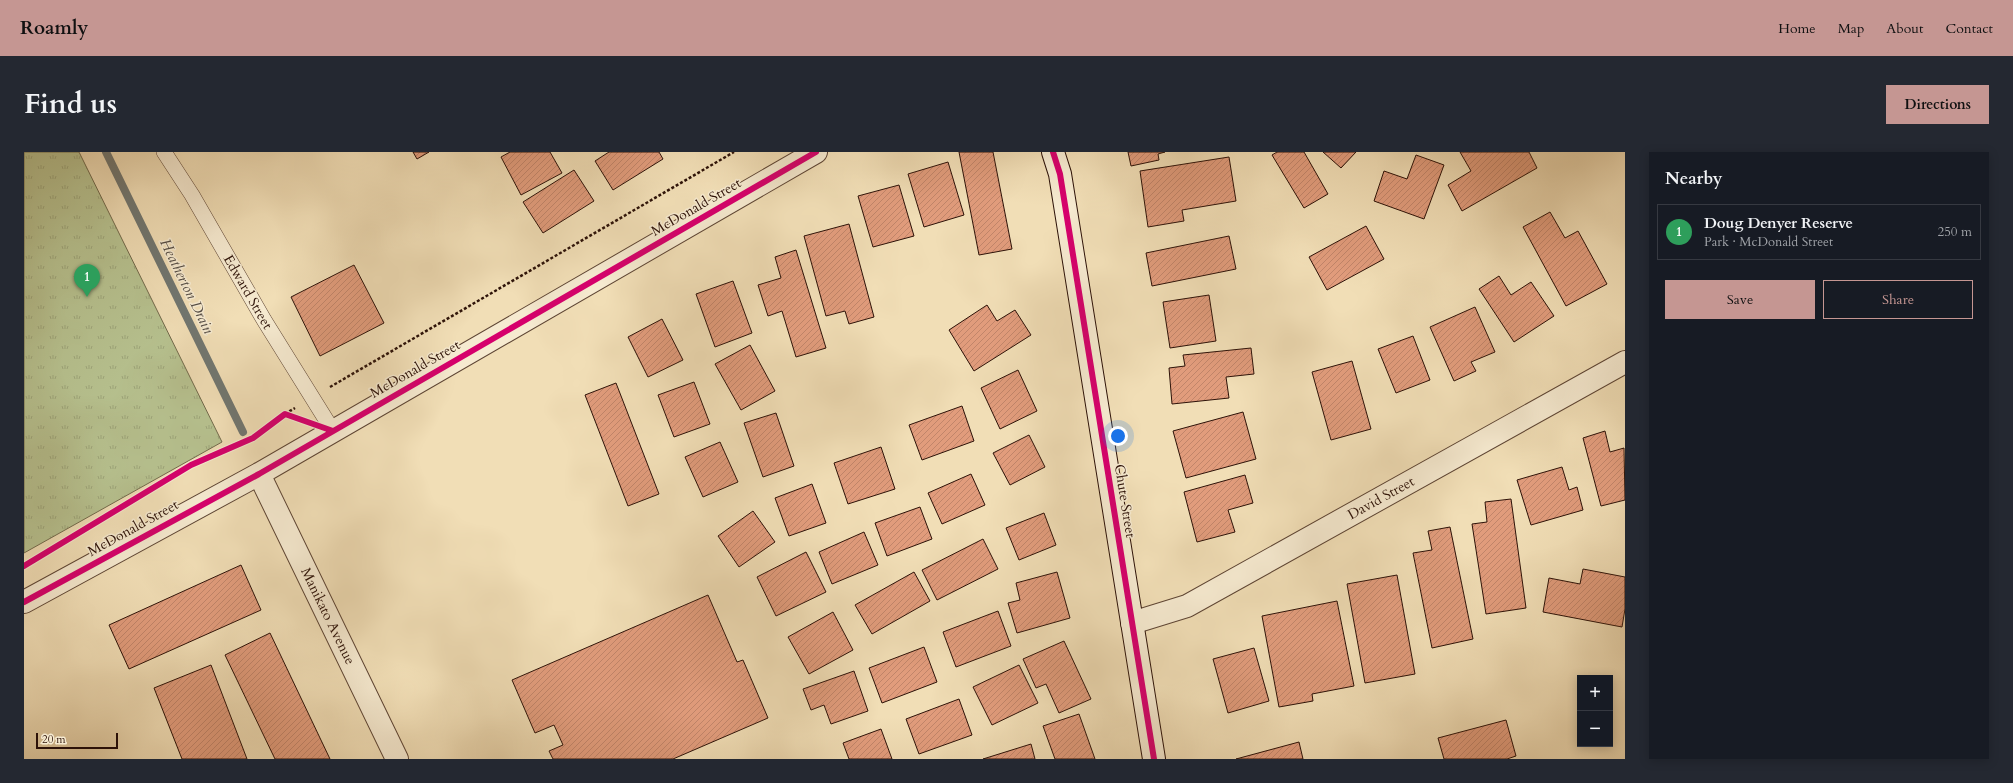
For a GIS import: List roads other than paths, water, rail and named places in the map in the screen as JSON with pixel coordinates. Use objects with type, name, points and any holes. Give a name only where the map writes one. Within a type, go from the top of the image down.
[{"type":"street","name":"McDonald Street","points":[[24,602],[259,474],[816,152]]},
{"type":"street","name":"Chute Street","points":[[1053,152],[1060,174],[1154,759]]},
{"type":"street","name":"Chute Street","points":[[1060,174],[1061,152]]},
{"type":"street","name":"David Street","points":[[1132,623],[1187,606],[1625,362]]},
{"type":"street","name":"Manikato Avenue","points":[[259,474],[397,759]]},
{"type":"lane","name":"Edward Street","points":[[164,152],[192,195],[264,320],[333,431]]},
{"type":"waterway","name":"Heatherton Drain","points":[[106,152],[243,432]]},
{"type":"place","name":"Doug Denyer Reserve","points":[[87,297]]}]
